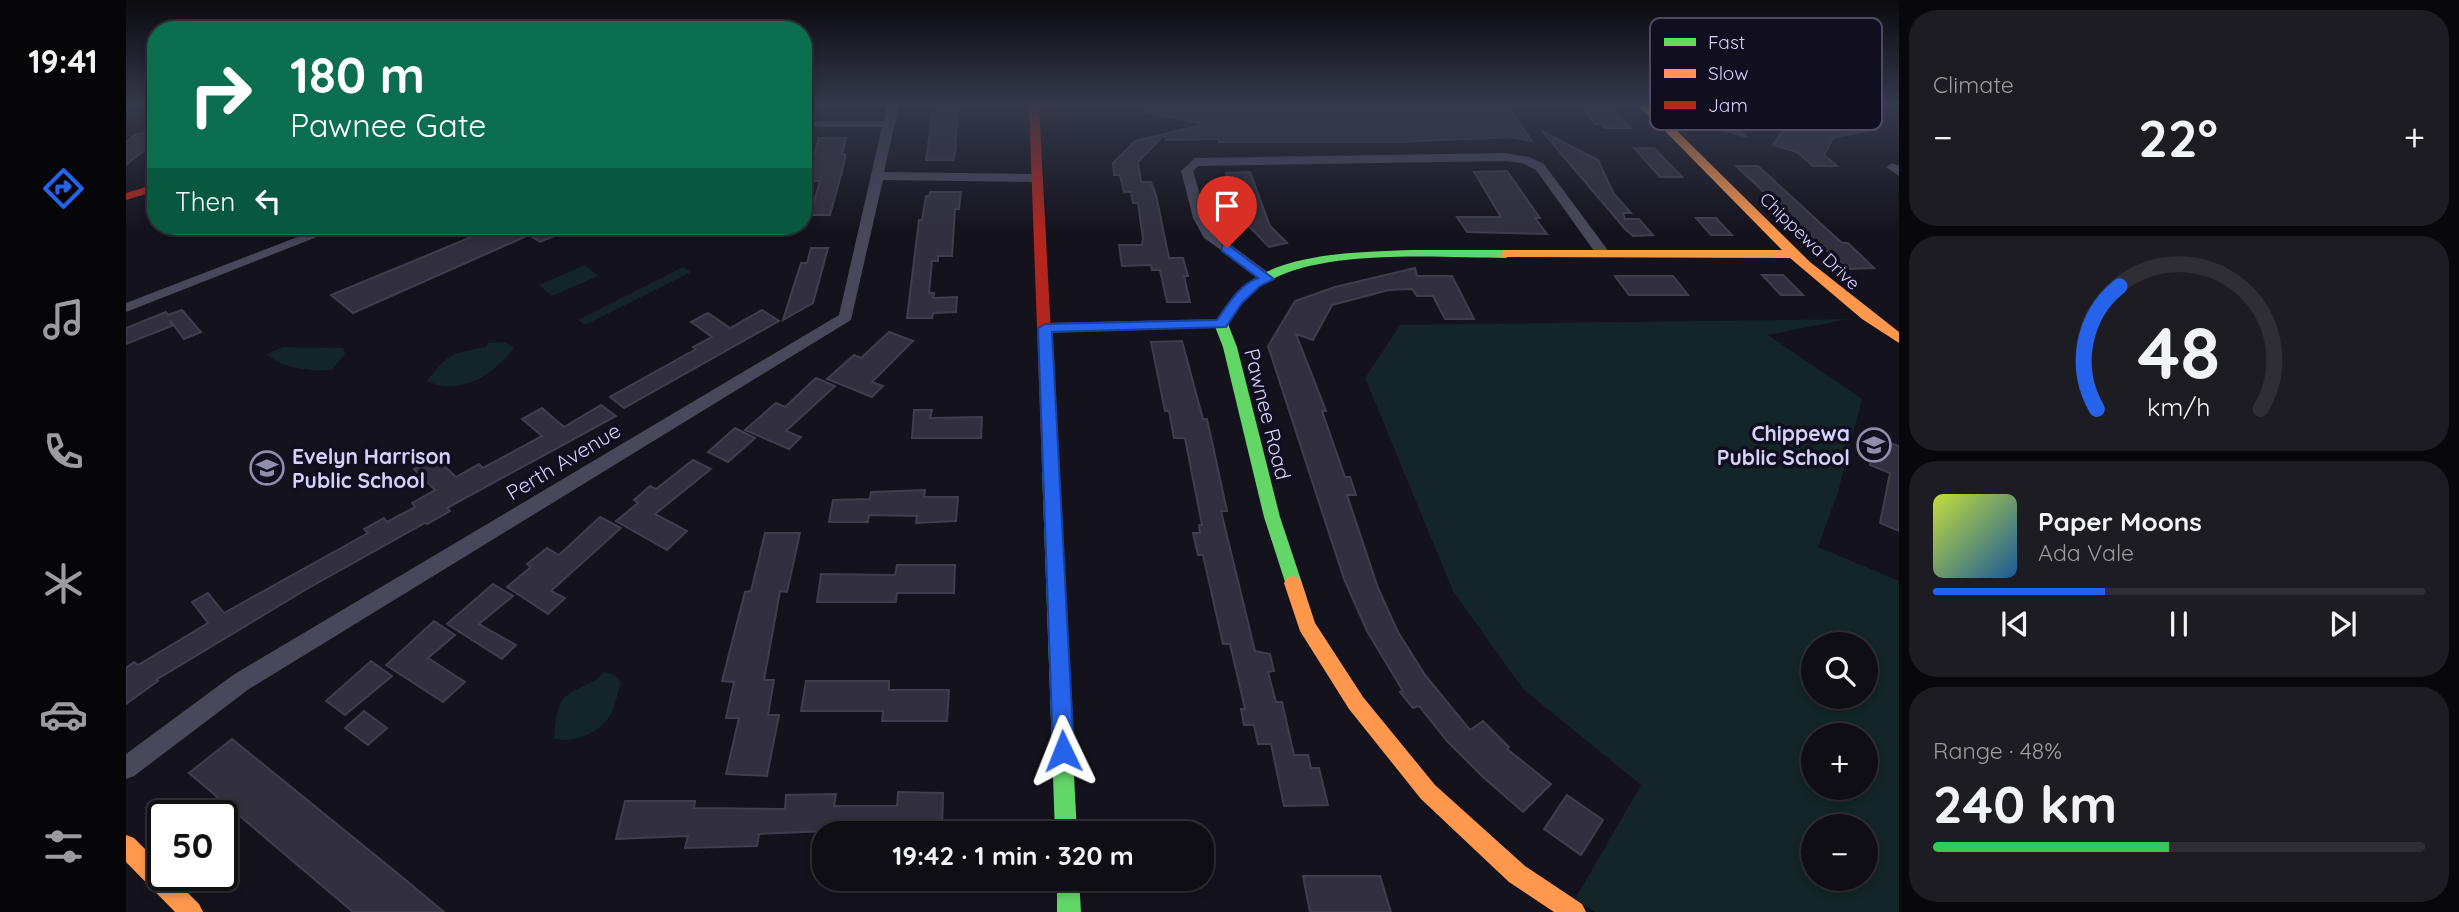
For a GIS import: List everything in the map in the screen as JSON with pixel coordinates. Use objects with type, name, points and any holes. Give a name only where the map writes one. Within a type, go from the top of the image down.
[{"type":"street","name":"Perth Avenue","points":[[126,768],[241,682],[846,317],[883,148]]},
{"type":"street","points":[[1036,148],[1066,821]]},
{"type":"street","name":"Chippewa Drive","points":[[1687,148],[1793,254],[1865,318],[1899,339]]},
{"type":"street","points":[[1268,279],[1209,235],[1200,218],[1187,172],[1195,162],[1491,158],[1525,160],[1540,167],[1602,252]]},
{"type":"street","points":[[876,176],[1037,178]]},
{"type":"street","points":[[126,197],[147,190]]},
{"type":"street","points":[[126,308],[301,235]]},
{"type":"street","points":[[1045,328],[1222,324],[1237,301],[1255,283],[1320,261],[1354,256],[1602,252],[1793,254]]},
{"type":"street","name":"Pawnee Road","points":[[1222,324],[1272,517],[1307,626],[1356,703],[1428,792],[1517,874],[1574,912]]},
{"type":"street","points":[[126,846],[191,912]]},
{"type":"street","points":[[1068,891],[1069,912]]},
{"type":"shaded area","points":[[585,265],[598,276],[552,296],[539,285]]},
{"type":"shaded area","points":[[683,267],[691,272],[585,325],[578,320]]},
{"type":"shaded area","points":[[1849,319],[1768,335],[1862,399],[1838,492],[1818,547],[1899,581],[1899,912],[1595,912],[1575,899],[1641,785],[1523,689],[1453,591],[1365,378],[1400,325]]},
{"type":"shaded area","points":[[504,342],[514,347],[497,366],[476,380],[452,386],[427,381],[452,356],[486,347],[488,343]]},
{"type":"shaded area","points":[[283,347],[343,348],[345,354],[332,370],[307,370],[280,363],[267,354]]},
{"type":"shaded area","points":[[604,672],[615,675],[621,683],[607,720],[594,731],[578,738],[554,738],[556,716],[561,702]]},
{"type":"building","points":[[126,148],[147,148],[147,148],[126,165]]},
{"type":"building","points":[[816,148],[844,148],[842,154],[845,154],[845,160],[830,215],[812,215],[820,181],[812,181],[812,163]]},
{"type":"building","points":[[928,148],[955,148],[953,160],[926,160]]},
{"type":"building","points":[[1128,148],[1152,148],[1138,162],[1141,182],[1151,182],[1156,195],[1169,258],[1183,258],[1188,276],[1184,276],[1190,302],[1167,302],[1160,270],[1152,270],[1151,265],[1122,266],[1119,245],[1142,245],[1143,239],[1138,203],[1133,203],[1131,192],[1124,192],[1120,175],[1114,175],[1113,163]]},
{"type":"building","points":[[1556,148],[1574,148],[1598,160],[1614,194],[1631,213],[1623,213],[1625,219],[1639,219],[1653,235],[1633,236]]},
{"type":"building","points":[[1634,148],[1654,148],[1682,177],[1660,177]]},
{"type":"building","points":[[1782,148],[1828,148],[1824,155],[1837,166],[1813,166],[1797,152]]},
{"type":"building","points":[[1736,166],[1758,166],[1842,243],[1848,243],[1874,268],[1850,269]]},
{"type":"building","points":[[1507,171],[1540,218],[1535,218],[1547,234],[1467,232],[1457,217],[1501,217],[1474,172]]},
{"type":"building","points":[[1250,172],[1270,226],[1287,243],[1269,247],[1240,217],[1233,217],[1224,188],[1231,188],[1226,173]]},
{"type":"building","points":[[930,192],[961,192],[959,209],[955,209],[952,256],[938,256],[938,261],[932,261],[929,293],[934,293],[933,298],[957,297],[956,312],[933,313],[932,318],[907,318],[919,220],[922,220],[926,196],[929,196]]},
{"type":"building","points":[[1696,218],[1716,218],[1732,235],[1711,235]]},
{"type":"building","points":[[476,235],[529,235],[353,313],[331,295]]},
{"type":"building","points":[[529,235],[557,235],[540,242]]},
{"type":"building","points":[[811,248],[828,248],[813,303],[783,320],[801,263],[807,263]]},
{"type":"building","points":[[1415,268],[1417,276],[1452,276],[1474,319],[1445,319],[1433,296],[1417,296],[1412,289],[1389,290],[1332,305],[1313,340],[1296,334],[1326,411],[1322,411],[1345,477],[1350,477],[1356,495],[1347,495],[1378,588],[1398,632],[1425,675],[1470,730],[1483,721],[1509,747],[1507,749],[1551,784],[1523,812],[1447,741],[1419,706],[1413,708],[1400,692],[1403,691],[1367,631],[1344,579],[1268,346],[1295,301],[1335,287]]},
{"type":"building","points":[[1762,275],[1783,275],[1803,295],[1781,295]]},
{"type":"building","points":[[1615,276],[1673,276],[1688,295],[1629,295]]},
{"type":"building","points":[[182,310],[201,332],[184,339],[170,320],[172,326],[126,344],[126,328],[166,312],[168,315]]},
{"type":"building","points":[[762,310],[779,321],[624,408],[610,397],[696,349],[693,347],[712,337],[691,322],[708,313],[730,328]]},
{"type":"building","points":[[889,332],[913,341],[872,382],[883,386],[872,397],[827,379],[854,355],[861,358]]},
{"type":"building","points":[[1182,341],[1203,419],[1207,419],[1227,511],[1221,511],[1255,651],[1270,654],[1274,671],[1268,672],[1276,702],[1282,702],[1294,755],[1308,755],[1311,768],[1319,768],[1328,805],[1284,806],[1271,744],[1258,744],[1254,725],[1244,725],[1241,709],[1245,709],[1230,644],[1223,644],[1203,555],[1198,555],[1193,533],[1200,533],[1199,525],[1202,525],[1185,438],[1174,438],[1169,411],[1165,411],[1151,342]]},
{"type":"building","points":[[816,378],[835,386],[786,431],[801,437],[789,449],[745,430],[776,403],[785,407]]},
{"type":"building","points":[[601,405],[616,416],[447,508],[450,511],[305,590],[156,680],[158,681],[126,704],[126,668],[134,662],[138,665],[208,623],[192,602],[208,593],[224,613],[368,533],[364,529],[384,518],[387,522],[415,507],[412,503],[435,490],[414,469],[435,457],[456,477],[479,464],[483,468],[542,436],[522,419],[542,408],[564,427]]},
{"type":"building","points":[[914,410],[932,410],[930,418],[982,417],[981,438],[912,438]]},
{"type":"building","points":[[735,428],[755,438],[728,462],[708,452]]},
{"type":"building","points":[[1876,438],[1899,446],[1899,531],[1880,523],[1890,473],[1870,465]]},
{"type":"building","points":[[693,460],[711,469],[655,514],[687,531],[667,550],[616,521],[638,503],[634,500],[650,486],[656,489]]},
{"type":"building","points":[[925,490],[924,497],[958,497],[956,521],[916,523],[917,516],[869,515],[868,522],[829,522],[833,500],[870,499],[871,492]]},
{"type":"building","points":[[600,517],[621,528],[551,591],[565,598],[548,614],[507,587],[531,567],[527,564],[547,548],[559,555]]},
{"type":"building","points":[[765,533],[800,533],[787,592],[780,591],[764,680],[774,680],[768,715],[779,715],[767,776],[726,774],[739,718],[726,718],[734,682],[722,681],[745,592],[751,591]]},
{"type":"building","points":[[897,565],[955,565],[954,593],[897,593],[896,602],[817,602],[821,574],[895,575]]},
{"type":"building","points":[[493,584],[513,596],[479,624],[516,645],[502,659],[447,624]]},
{"type":"building","points":[[434,621],[455,635],[428,658],[465,682],[443,702],[386,665]]},
{"type":"building","points":[[371,661],[392,676],[345,715],[326,701]]},
{"type":"building","points":[[806,681],[889,681],[889,690],[949,690],[947,721],[882,721],[883,711],[801,711]]},
{"type":"building","points":[[364,711],[387,728],[368,745],[345,728]]},
{"type":"building","points":[[232,739],[444,912],[353,912],[238,815],[238,800],[221,800],[189,773]]},
{"type":"building","points":[[898,792],[943,793],[942,821],[812,821],[812,832],[759,834],[757,846],[685,848],[688,836],[616,839],[625,801],[695,801],[694,808],[785,809],[786,795],[836,794],[834,806],[897,806]]},
{"type":"building","points":[[1567,795],[1603,820],[1581,855],[1544,829]]},
{"type":"building","points":[[1303,876],[1380,876],[1391,912],[1310,912]]},
{"type":"traffic: fast","points":[[1293,583],[1272,517],[1230,347],[1221,324],[1241,297],[1256,283],[1280,271],[1309,263],[1377,255],[1506,254]]},
{"type":"traffic: fast","points":[[1050,467],[1065,821]]},
{"type":"traffic: fast","points":[[1068,891],[1069,912]]},
{"type":"traffic: slow","points":[[1687,148],[1805,265],[1866,316],[1899,339]]},
{"type":"traffic: slow","points":[[1506,254],[1793,254]]},
{"type":"traffic: slow","points":[[1293,583],[1307,626],[1356,703],[1428,792],[1517,874],[1574,912]]},
{"type":"traffic: slow","points":[[126,846],[191,912]]},
{"type":"traffic: jam","points":[[1036,148],[1050,467]]},
{"type":"traffic: jam","points":[[126,197],[147,190]]},
{"type":"place","name":"Chippewa Public School","points":[[1874,445]]},
{"type":"place","name":"Evelyn Harrison Public School","points":[[267,468]]},
{"type":"route","points":[[1063,751],[1045,328],[1222,324],[1237,301],[1255,283],[1268,279],[1227,248]]}]
